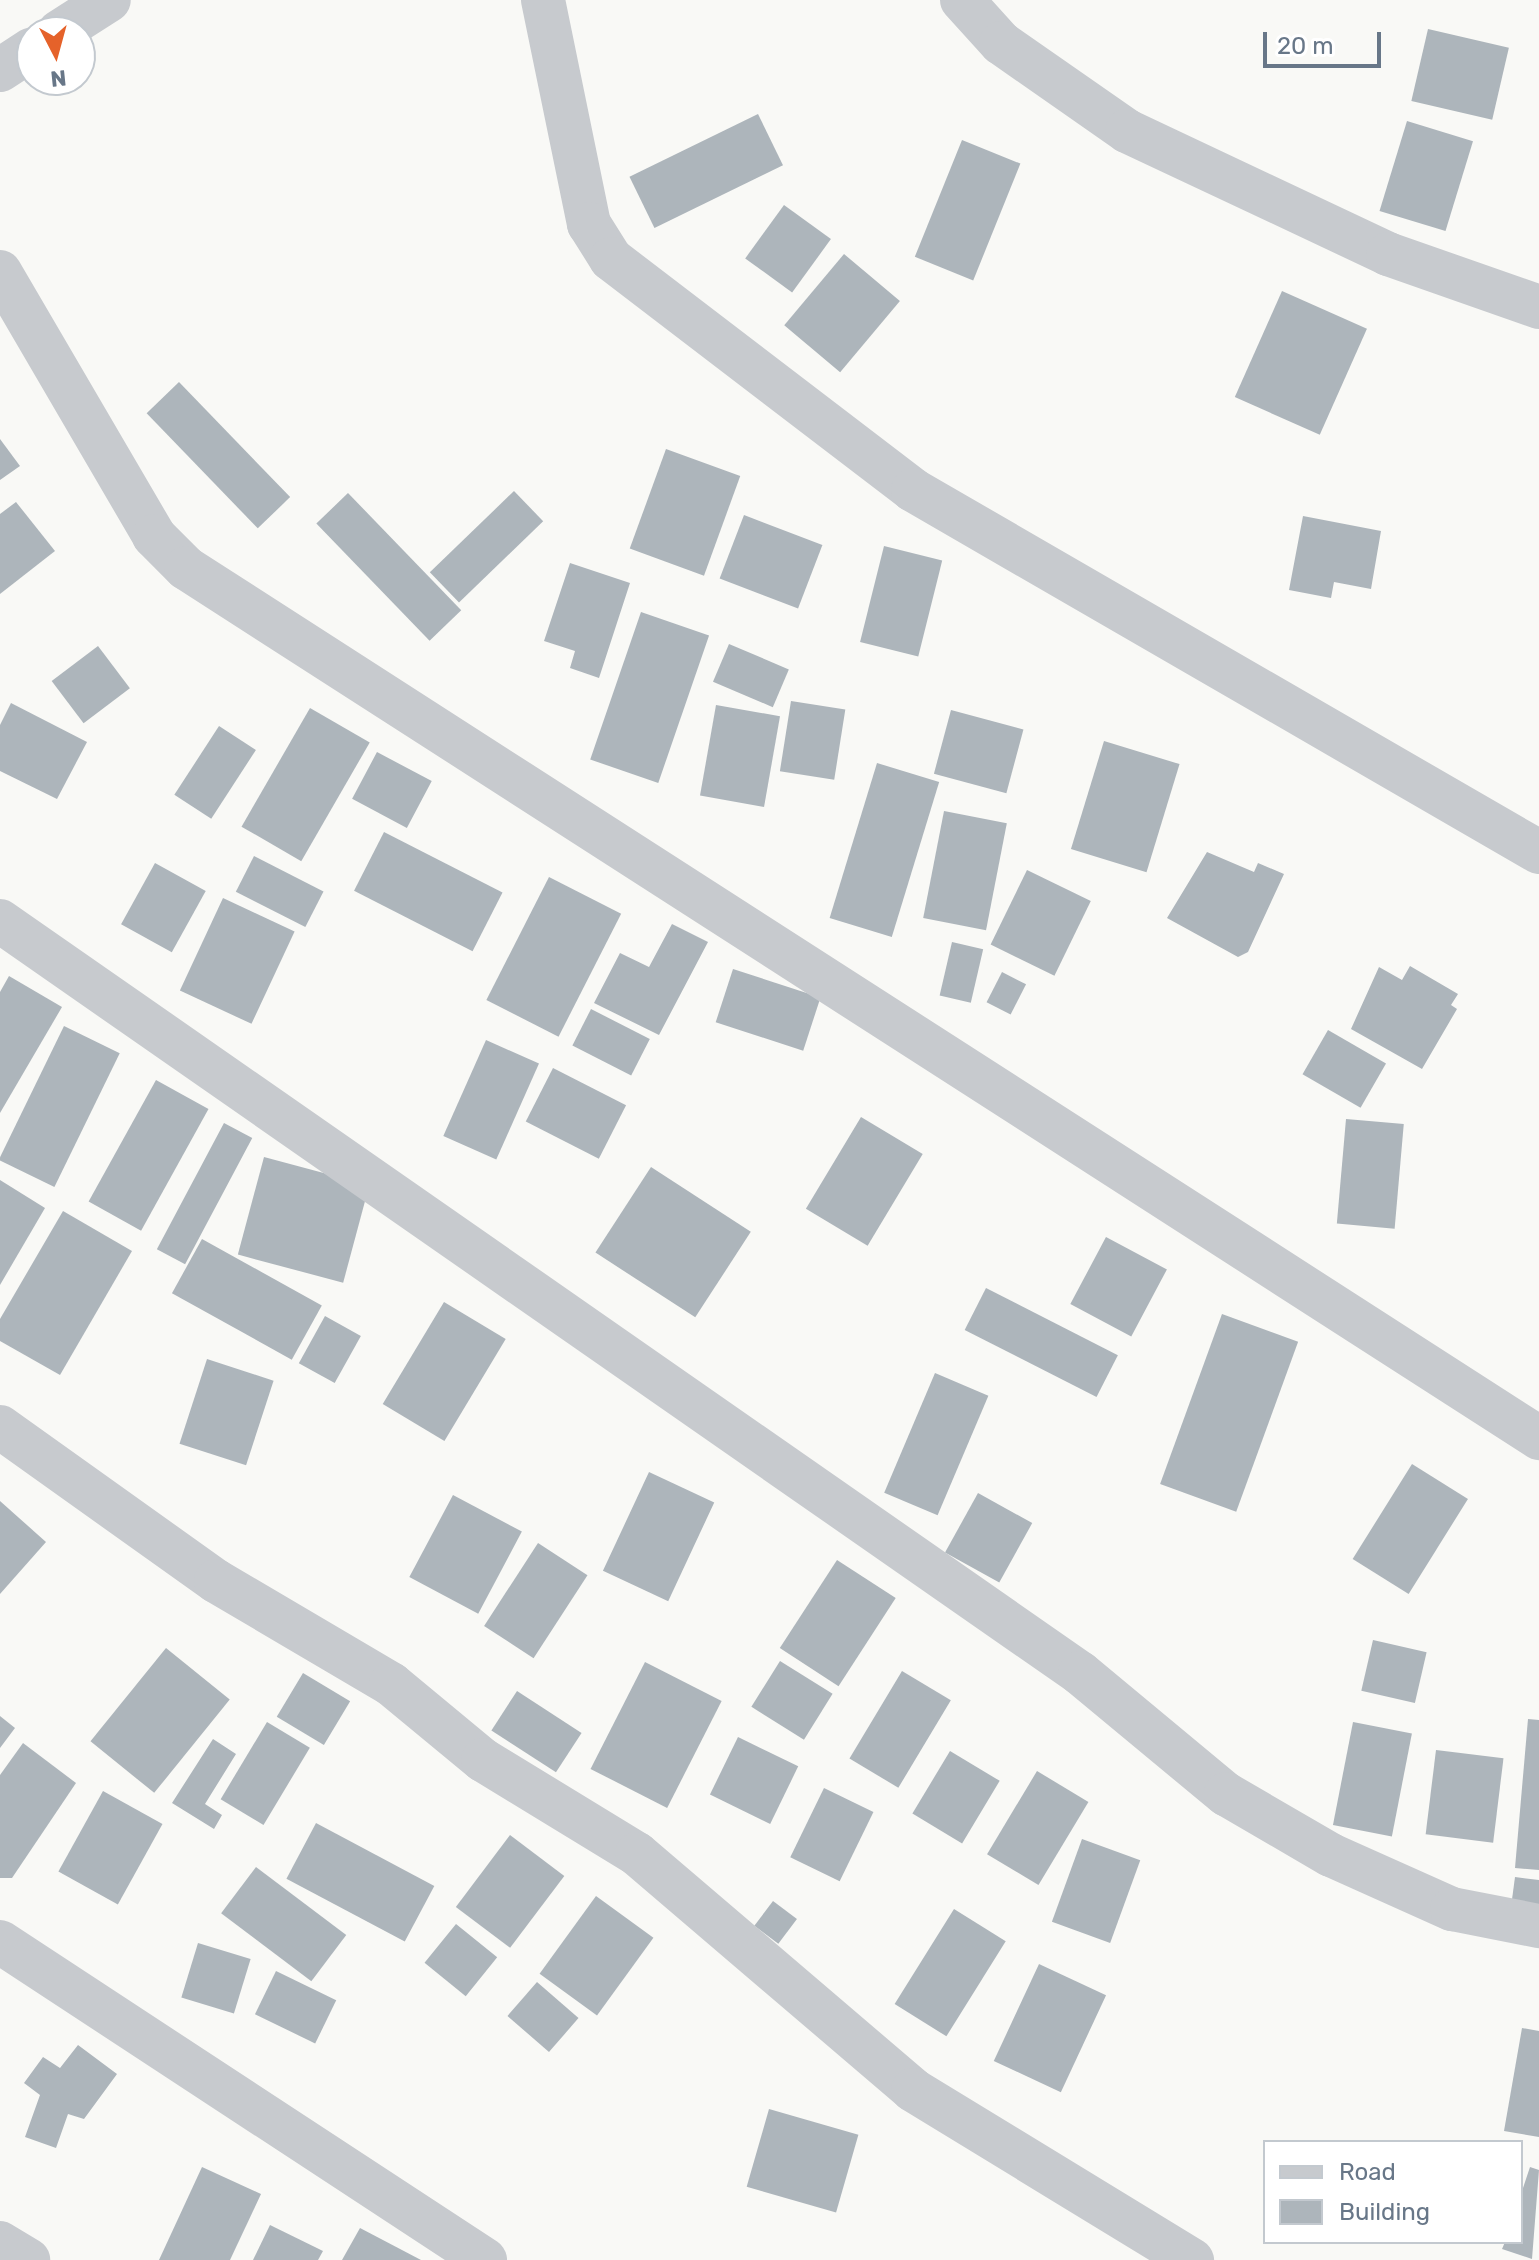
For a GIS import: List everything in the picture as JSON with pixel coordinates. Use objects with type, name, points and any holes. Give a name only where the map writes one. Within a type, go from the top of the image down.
[{"type":"street","points":[[84,16],[109,0]]},
{"type":"street","points":[[543,0],[589,224],[611,259],[913,490],[1539,852]]},
{"type":"street","points":[[962,0],[1001,43],[1127,131],[1388,254],[1539,307]]},
{"type":"street","points":[[0,272],[154,536],[186,568],[1539,1438]]},
{"type":"street","points":[[0,921],[1080,1673],[1226,1794],[1331,1855],[1452,1909],[1539,1926]]},
{"type":"street","points":[[0,1427],[216,1581],[391,1684],[483,1760],[637,1854],[913,2090],[1192,2260]]},
{"type":"street","points":[[0,1942],[485,2260]]},
{"type":"street","points":[[0,2243],[28,2260]]},
{"type":"building","points":[[1428,29],[1509,48],[1492,120],[1411,101]]},
{"type":"building","points":[[758,114],[783,165],[654,228],[629,177]]},
{"type":"building","points":[[1407,121],[1473,141],[1446,231],[1380,211]]},
{"type":"building","points":[[962,140],[1020,164],[973,280],[915,257]]},
{"type":"building","points":[[784,205],[831,239],[792,292],[745,258]]},
{"type":"building","points":[[844,254],[900,301],[840,372],[784,325]]},
{"type":"building","points":[[1282,291],[1367,329],[1320,435],[1235,397]]},
{"type":"building","points":[[179,382],[290,497],[258,528],[147,413]]},
{"type":"building","points":[[0,439],[20,466],[0,480]]},
{"type":"building","points":[[666,449],[740,476],[704,576],[630,549]]},
{"type":"building","points":[[514,491],[543,521],[459,602],[430,572]]},
{"type":"building","points":[[348,493],[461,610],[430,641],[316,524]]},
{"type":"building","points":[[16,502],[55,551],[0,594],[0,514]]},
{"type":"building","points":[[744,515],[822,545],[798,609],[720,578]]},
{"type":"building","points":[[1303,516],[1381,531],[1371,589],[1334,582],[1331,598],[1289,590]]},
{"type":"building","points":[[884,546],[942,561],[918,657],[860,642]]},
{"type":"building","points":[[570,563],[630,583],[599,678],[570,668],[575,651],[544,641]]},
{"type":"building","points":[[641,612],[709,635],[658,783],[590,760]]},
{"type":"building","points":[[729,644],[789,669],[773,707],[713,682]]},
{"type":"building","points":[[98,646],[130,688],[84,723],[52,681]]},
{"type":"building","points":[[791,701],[845,710],[834,780],[780,771]]},
{"type":"building","points":[[11,703],[87,742],[57,799],[0,771],[0,725]]},
{"type":"building","points":[[716,705],[780,716],[764,807],[700,796]]},
{"type":"building","points":[[310,708],[370,742],[301,861],[242,827]]},
{"type":"building","points":[[951,710],[1023,729],[1006,793],[934,774]]},
{"type":"building","points":[[219,726],[256,750],[211,819],[174,795]]},
{"type":"building","points":[[1104,741],[1180,764],[1147,872],[1071,849]]},
{"type":"building","points":[[377,752],[432,781],[407,828],[352,799]]},
{"type":"building","points":[[877,763],[939,782],[892,937],[830,918]]},
{"type":"building","points":[[944,811],[1007,823],[986,930],[923,918]]},
{"type":"building","points":[[384,832],[503,892],[473,951],[354,891]]},
{"type":"building","points":[[1207,852],[1254,872],[1258,863],[1284,874],[1248,952],[1238,957],[1167,918]]},
{"type":"building","points":[[254,856],[323,891],[305,927],[236,892]]},
{"type":"building","points":[[155,863],[206,891],[172,952],[121,924]]},
{"type":"building","points":[[1027,870],[1091,901],[1054,976],[991,945]]},
{"type":"building","points":[[549,877],[621,914],[559,1037],[486,1000]]},
{"type":"building","points":[[223,898],[295,931],[251,1024],[180,990]]},
{"type":"building","points":[[672,924],[708,942],[659,1035],[594,1003],[620,953],[649,967]]},
{"type":"building","points":[[952,942],[983,949],[971,1003],[940,996]]},
{"type":"building","points":[[1410,966],[1458,994],[1451,1005],[1457,1009],[1422,1069],[1351,1029],[1379,967],[1402,980]]},
{"type":"building","points":[[733,969],[820,997],[803,1051],[716,1022]]},
{"type":"building","points":[[1002,972],[1026,984],[1011,1015],[987,1002]]},
{"type":"building","points":[[9,976],[62,1007],[0,1113],[0,992]]},
{"type":"building","points":[[591,1009],[650,1039],[631,1075],[572,1046]]},
{"type":"building","points":[[64,1026],[120,1053],[54,1187],[0,1161],[0,1157]]},
{"type":"building","points":[[1328,1030],[1386,1064],[1361,1108],[1302,1074]]},
{"type":"building","points":[[486,1040],[539,1064],[496,1160],[443,1136]]},
{"type":"building","points":[[553,1068],[626,1105],[599,1159],[526,1121]]},
{"type":"building","points":[[156,1080],[208,1109],[141,1231],[89,1202]]},
{"type":"building","points":[[861,1117],[923,1154],[868,1246],[806,1209]]},
{"type":"building","points":[[1346,1119],[1404,1124],[1395,1229],[1337,1224]]},
{"type":"building","points":[[224,1123],[252,1138],[185,1264],[157,1249]]},
{"type":"building","points":[[264,1157],[369,1185],[343,1283],[238,1255]]},
{"type":"building","points":[[651,1167],[751,1232],[695,1317],[595,1253]]},
{"type":"building","points":[[0,1180],[45,1208],[0,1285]]},
{"type":"building","points":[[63,1211],[132,1251],[60,1375],[0,1341],[0,1319]]},
{"type":"building","points":[[1106,1237],[1167,1269],[1131,1336],[1070,1304]]},
{"type":"building","points":[[202,1239],[322,1305],[292,1360],[172,1293]]},
{"type":"building","points":[[986,1288],[1118,1355],[1097,1397],[965,1330]]},
{"type":"building","points":[[444,1302],[506,1339],[444,1441],[383,1404]]},
{"type":"building","points":[[1222,1314],[1298,1342],[1236,1512],[1160,1484]]},
{"type":"building","points":[[325,1316],[361,1336],[335,1383],[299,1363]]},
{"type":"building","points":[[207,1359],[274,1381],[246,1465],[179,1444]]},
{"type":"building","points":[[935,1373],[988,1396],[938,1515],[884,1493]]},
{"type":"building","points":[[1412,1464],[1468,1499],[1409,1594],[1353,1559]]},
{"type":"building","points":[[649,1472],[714,1502],[668,1601],[603,1571]]},
{"type":"building","points":[[978,1493],[1032,1523],[999,1583],[945,1552]]},
{"type":"building","points":[[453,1495],[522,1532],[478,1614],[409,1577]]},
{"type":"building","points":[[0,1501],[46,1542],[0,1594]]},
{"type":"building","points":[[538,1543],[587,1575],[534,1658],[484,1626]]},
{"type":"building","points":[[837,1560],[896,1598],[839,1686],[780,1648]]},
{"type":"building","points":[[1373,1640],[1427,1652],[1415,1703],[1361,1691]]},
{"type":"building","points":[[166,1648],[230,1700],[154,1793],[90,1741]]},
{"type":"building","points":[[780,1661],[833,1694],[804,1740],[751,1707]]},
{"type":"building","points":[[645,1662],[722,1701],[667,1808],[591,1769]]},
{"type":"building","points":[[902,1671],[951,1700],[898,1788],[849,1758]]},
{"type":"building","points":[[303,1673],[350,1701],[324,1745],[277,1717]]},
{"type":"building","points":[[517,1691],[582,1733],[556,1772],[491,1730]]},
{"type":"building","points":[[0,1716],[15,1728],[0,1748]]},
{"type":"building","points":[[1528,1719],[1539,1720],[1539,1870],[1515,1868]]},
{"type":"building","points":[[267,1722],[310,1748],[264,1825],[221,1799]]},
{"type":"building","points":[[1353,1722],[1412,1733],[1392,1837],[1333,1825]]},
{"type":"building","points":[[738,1737],[798,1766],[770,1824],[710,1795]]},
{"type":"building","points":[[213,1739],[236,1754],[205,1804],[222,1815],[214,1829],[172,1803]]},
{"type":"building","points":[[23,1743],[76,1783],[12,1878],[0,1878],[0,1775]]},
{"type":"building","points":[[1436,1750],[1503,1758],[1493,1843],[1426,1834]]},
{"type":"building","points":[[950,1751],[1000,1781],[962,1843],[912,1814]]},
{"type":"building","points":[[1037,1771],[1088,1802],[1038,1885],[987,1854]]},
{"type":"building","points":[[824,1788],[873,1812],[840,1881],[790,1857]]},
{"type":"building","points":[[103,1791],[162,1824],[118,1904],[58,1871]]},
{"type":"building","points":[[316,1823],[434,1886],[405,1942],[286,1879]]},
{"type":"building","points":[[510,1835],[564,1876],[510,1948],[456,1907]]},
{"type":"building","points":[[1082,1839],[1140,1860],[1110,1943],[1052,1922]]},
{"type":"building","points":[[256,1867],[346,1935],[311,1981],[221,1913]]},
{"type":"building","points":[[1515,1877],[1539,1880],[1539,1911],[1511,1907]]},
{"type":"building","points":[[596,1896],[653,1938],[597,2015],[540,1974]]},
{"type":"building","points":[[773,1901],[797,1919],[778,1944],[754,1926]]},
{"type":"building","points":[[954,1909],[1006,1941],[946,2036],[895,2004]]},
{"type":"building","points":[[456,1924],[497,1957],[466,1996],[425,1963]]},
{"type":"building","points":[[198,1943],[251,1959],[234,2014],[181,1998]]},
{"type":"building","points":[[1039,1964],[1106,1995],[1061,2092],[994,2061]]},
{"type":"building","points":[[276,1971],[336,2000],[315,2044],[255,2014]]},
{"type":"building","points":[[537,1982],[579,2018],[549,2052],[507,2016]]},
{"type":"building","points":[[1522,2028],[1539,2031],[1539,2137],[1504,2131]]},
{"type":"building","points":[[78,2045],[117,2074],[84,2119],[68,2114],[56,2148],[25,2137],[40,2095],[24,2083],[43,2057],[60,2068]]},
{"type":"building","points":[[769,2109],[858,2135],[836,2212],[747,2187]]},
{"type":"building","points":[[202,2167],[261,2194],[230,2260],[159,2260]]},
{"type":"building","points":[[1530,2167],[1539,2170],[1532,2259],[1502,2249],[1504,2244],[1523,2244],[1523,2188]]},
{"type":"building","points":[[270,2225],[323,2251],[318,2260],[253,2260]]},
{"type":"building","points":[[360,2228],[421,2260],[342,2260]]}]
